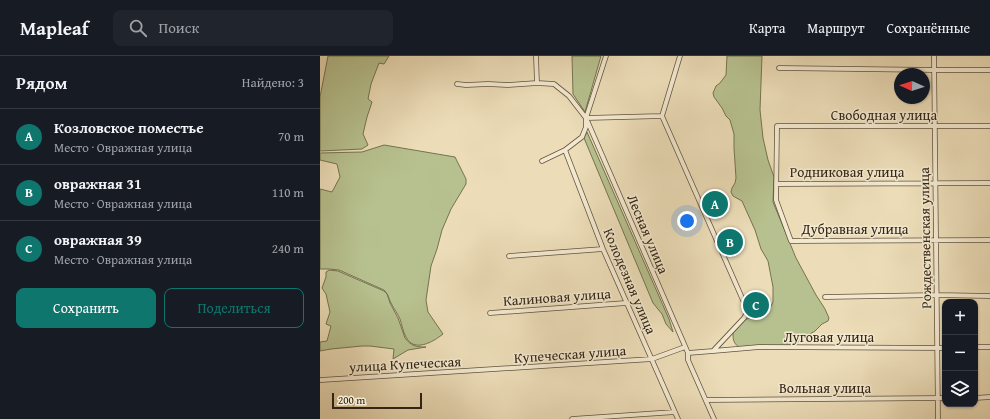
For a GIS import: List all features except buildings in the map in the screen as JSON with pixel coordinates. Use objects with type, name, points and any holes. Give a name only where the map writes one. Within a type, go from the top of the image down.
[{"type":"street","points":[[536,56],[536,84]]},
{"type":"street","points":[[542,161],[565,150],[582,136],[586,127],[586,118],[606,56]]},
{"type":"street","points":[[680,56],[662,116],[746,307],[747,313],[713,351]]},
{"type":"street","name":"Рождественская улица","points":[[934,56],[938,419]]},
{"type":"street","points":[[779,68],[990,70]]},
{"type":"street","name":"Лесная улица","points":[[457,84],[554,84],[569,96],[586,118],[688,353],[688,360],[714,419]]},
{"type":"street","points":[[586,118],[662,116]]},
{"type":"street","name":"Свободная улица","points":[[776,184],[777,126],[990,126]]},
{"type":"street","name":"Колодезная улица","points":[[565,150],[603,249],[678,419]]},
{"type":"street","name":"Родниковая улица","points":[[776,184],[990,183]]},
{"type":"street","name":"Дубравная улица","points":[[776,184],[776,200],[791,241],[886,241],[936,239],[990,240]]},
{"type":"street","points":[[509,256],[603,249]]},
{"type":"street","points":[[825,297],[937,295],[990,296]]},
{"type":"street","name":"Калиновая улица","points":[[490,313],[626,303]]},
{"type":"street","name":"Купеческая улица","points":[[490,370],[652,360],[685,347]]},
{"type":"street","points":[[978,347],[990,347]]},
{"type":"street","name":"Луговая улица","points":[[688,353],[759,348],[942,348]]},
{"type":"street","name":"улица Купеческая","points":[[321,380],[490,370]]},
{"type":"street","points":[[978,398],[990,397]]},
{"type":"street","name":"Вольная улица","points":[[706,400],[942,398]]},
{"type":"street","points":[[572,419],[675,412]]},
{"type":"green space","points":[[328,56],[389,56],[384,64],[379,63],[371,84],[368,99],[372,102],[363,134],[368,145],[362,149],[320,151],[320,97]]},
{"type":"green space","points":[[572,56],[601,56],[585,112],[573,94]]},
{"type":"green space","points":[[727,56],[762,56],[760,110],[763,138],[774,177],[773,202],[796,258],[829,318],[828,321],[794,345],[739,347],[733,339],[733,332],[744,320],[765,312],[770,308],[773,302],[773,287],[768,261],[761,249],[755,230],[742,201],[733,196],[731,192],[736,178],[734,134],[730,120],[714,97],[713,93],[716,86],[726,75]]},
{"type":"green space","points":[[587,132],[669,319],[673,332],[666,324],[662,314],[653,303],[584,138]]},
{"type":"green space","points":[[384,145],[455,157],[466,179],[466,184],[451,209],[442,230],[431,266],[426,300],[428,312],[443,334],[429,343],[419,345],[409,342],[404,333],[399,317],[384,290],[339,270],[320,269],[320,189],[332,192],[340,177],[337,164],[320,160],[320,153],[362,152]]},
{"type":"green space","points":[[329,270],[338,271],[384,291],[387,294],[398,318],[405,338],[414,346],[426,347],[408,350],[393,359],[394,349],[370,346],[320,351],[320,342],[327,341],[331,326],[326,324],[330,312],[326,294],[322,288],[326,277],[326,272]]},
{"type":"place","name":"Козловское поместье","points":[[715,204]]},
{"type":"place","name":"овражная 31","points":[[730,242]]},
{"type":"place","name":"овражная 39","points":[[756,305]]}]
